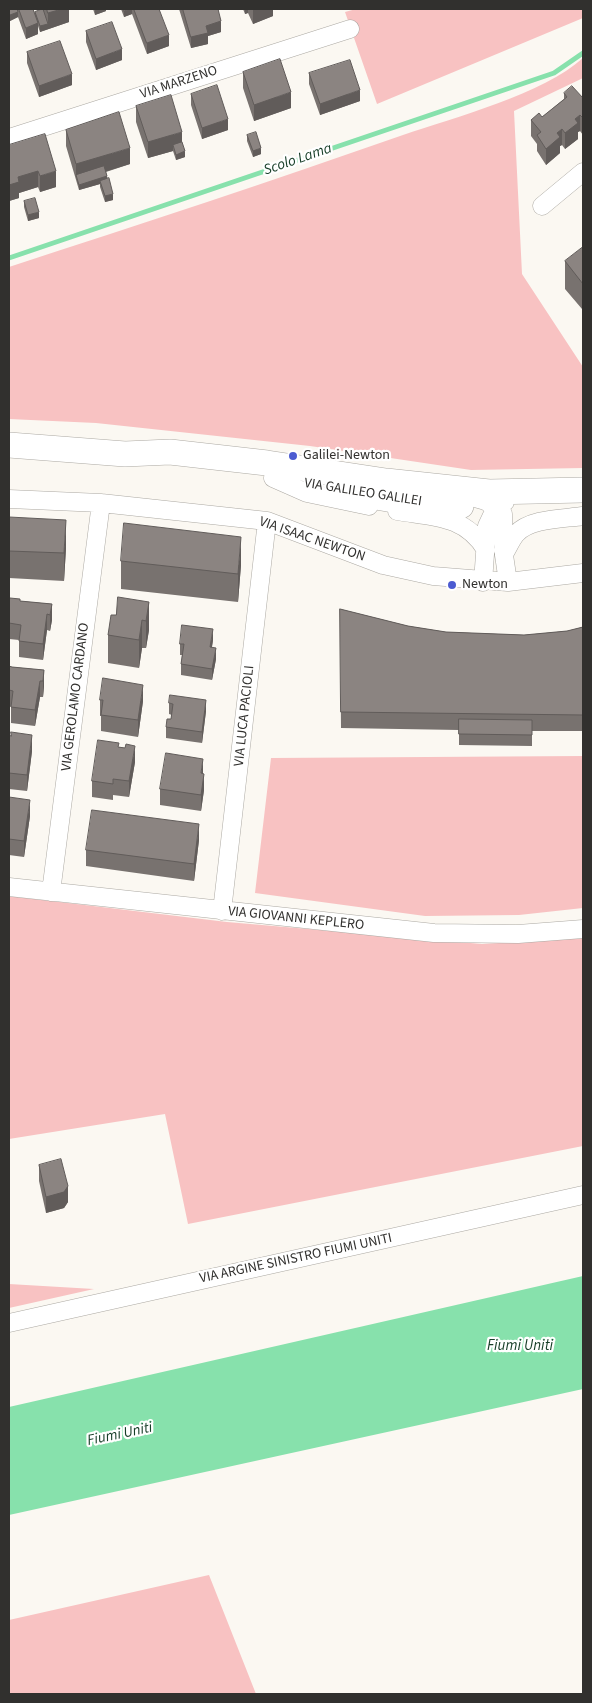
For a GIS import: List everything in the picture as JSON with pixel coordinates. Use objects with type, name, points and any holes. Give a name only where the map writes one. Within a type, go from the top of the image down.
[{"type":"main road","name":"VIA GALILEO GALILEI","points":[[9,444],[146,455],[180,453],[489,492],[583,491]]},
{"type":"main road","name":"VIA GALILEO GALILEI","points":[[146,455],[164,464],[273,478],[393,500],[495,509],[583,507]]},
{"type":"street","name":"VIA MARZENO","points":[[9,138],[350,28]]},
{"type":"street","points":[[542,206],[583,172]]},
{"type":"street","points":[[273,478],[307,493],[456,522],[477,535],[486,550]]},
{"type":"street","points":[[401,482],[407,488],[417,492],[468,496],[486,501],[503,514],[504,555],[508,582]]},
{"type":"street","points":[[483,582],[487,526],[495,509],[513,499],[574,498],[583,491]]},
{"type":"street","name":"VIA ISAAC NEWTON","points":[[9,498],[101,503],[267,521],[383,565],[433,576],[483,582],[508,582],[583,572]]},
{"type":"street","name":"VIA GEROLAMO CARDANO","points":[[51,892],[101,503]]},
{"type":"street","points":[[504,555],[517,533],[527,527],[546,521],[583,516]]},
{"type":"street","name":"VIA LUCA PACIOLI","points":[[222,911],[267,521]]},
{"type":"street","name":"VIA GIOVANNI KEPLERO","points":[[9,887],[434,933],[518,934],[583,929]]},
{"type":"street","name":"VIA ARGINE SINISTRO FIUMI UNITI","points":[[9,1322],[583,1195]]},
{"type":"shaded area","points":[[356,9],[583,9],[583,18],[377,104],[345,12]]},
{"type":"shaded area","points":[[583,58],[583,78],[514,111],[522,274],[583,367],[583,468],[471,470],[310,446],[96,423],[9,419],[9,267],[498,103],[545,83],[566,71]]},
{"type":"shaded area","points":[[583,756],[583,908],[519,915],[425,916],[255,893],[271,758]]},
{"type":"shaded area","points":[[9,896],[227,922],[482,944],[583,938],[583,1146],[188,1224],[165,1114],[9,1139]]},
{"type":"shaded area","points":[[9,1284],[94,1289],[9,1308]]},
{"type":"shaded area","points":[[209,1575],[256,1694],[9,1694],[9,1620]]},
{"type":"water","name":"Fiumi Uniti","points":[[583,1276],[583,1389],[9,1515],[9,1407]]},
{"type":"building","points":[[9,9],[17,9],[18,12],[10,15]]},
{"type":"building","points":[[19,9],[33,9],[38,23],[26,28]]},
{"type":"building","points":[[43,9],[48,24],[40,26],[35,12]]},
{"type":"building","points":[[47,9],[62,9],[48,13]]},
{"type":"building","points":[[134,9],[159,9],[169,35],[147,43]]},
{"type":"building","points":[[183,9],[218,9],[221,21],[206,26],[208,33],[191,37]]},
{"type":"building","points":[[112,22],[122,49],[96,59],[86,31]]},
{"type":"building","points":[[60,41],[72,74],[39,86],[27,52]]},
{"type":"building","points":[[280,59],[291,92],[254,105],[243,72]]},
{"type":"building","points":[[350,60],[360,90],[320,104],[309,73]]},
{"type":"building","points":[[217,85],[228,119],[202,128],[191,94]]},
{"type":"building","points":[[572,86],[583,98],[583,118],[580,115],[575,119],[578,123],[565,133],[562,129],[557,133],[560,137],[546,149],[537,135],[541,132],[531,120],[539,113],[542,117],[567,97],[564,93]]},
{"type":"building","points":[[171,95],[182,132],[148,142],[136,106]]},
{"type":"building","points":[[119,112],[130,148],[76,164],[66,130]]},
{"type":"building","points":[[256,132],[261,148],[253,151],[247,135]]},
{"type":"building","points":[[45,134],[56,171],[40,176],[38,171],[18,177],[19,182],[9,185],[9,145]]},
{"type":"building","points":[[182,142],[185,151],[176,155],[173,145]]},
{"type":"building","points":[[104,166],[107,176],[79,185],[76,175]]},
{"type":"building","points":[[109,178],[113,194],[105,196],[100,181]]},
{"type":"building","points":[[35,198],[39,212],[28,215],[24,201]]},
{"type":"building","points":[[583,247],[583,284],[565,261]]},
{"type":"building","points":[[9,517],[66,520],[64,553],[9,551]]},
{"type":"building","points":[[124,523],[241,537],[238,574],[121,561]]},
{"type":"building","points":[[118,597],[149,602],[146,621],[142,620],[139,640],[108,635],[111,615],[116,615]]},
{"type":"building","points":[[10,598],[20,599],[20,601],[52,604],[50,615],[47,614],[43,644],[19,641],[21,625],[9,623]]},
{"type":"building","points":[[340,609],[408,626],[446,632],[524,635],[567,631],[583,627],[583,715],[341,712]]},
{"type":"building","points":[[182,625],[213,629],[210,647],[216,648],[212,669],[181,664],[184,644],[180,644]]},
{"type":"building","points":[[9,666],[44,670],[35,710],[11,707],[13,691],[9,690]]},
{"type":"building","points":[[103,678],[143,685],[138,720],[101,715],[103,700],[100,700]]},
{"type":"building","points":[[170,695],[206,700],[202,732],[166,727],[167,719],[171,719],[173,704],[169,703]]},
{"type":"building","points":[[459,719],[532,720],[532,735],[459,734]]},
{"type":"building","points":[[11,732],[32,735],[27,775],[9,773],[9,735],[11,736]]},
{"type":"building","points":[[98,740],[119,743],[118,747],[125,748],[126,744],[135,746],[129,781],[113,779],[113,784],[92,781]]},
{"type":"building","points":[[166,753],[203,759],[201,773],[204,774],[201,795],[160,789]]},
{"type":"building","points":[[9,797],[30,800],[24,841],[9,839]]},
{"type":"building","points":[[92,810],[199,824],[194,864],[86,850]]},
{"type":"building","points":[[61,1159],[68,1186],[64,1192],[46,1197],[39,1165]]},
{"type":"waterway","name":"Scolo Lama","points":[[9,258],[554,73],[583,53]]},
{"type":"place","name":"Galilei-Newton","points":[[293,456]]},
{"type":"place","name":"Newton","points":[[452,585]]}]
